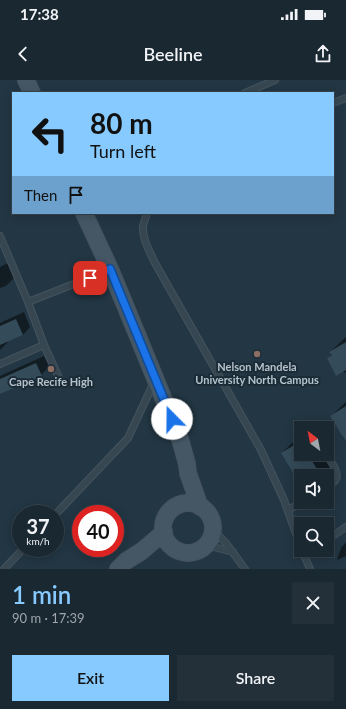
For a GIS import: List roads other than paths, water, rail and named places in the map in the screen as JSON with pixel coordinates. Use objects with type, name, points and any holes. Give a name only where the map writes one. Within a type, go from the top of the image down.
[{"type":"street","points":[[84,214],[110,269],[182,443],[188,473],[200,506]]},
{"type":"street","points":[[180,505],[188,473]]},
{"type":"street","points":[[187,503],[200,506],[206,511],[213,523],[211,538],[206,545],[191,553],[175,549],[166,538],[163,525],[169,512],[180,505],[187,503]]},
{"type":"street","points":[[118,569],[126,561],[166,538]]},
{"type":"lane","points":[[247,92],[274,80]]},
{"type":"lane","points":[[334,103],[346,98]]},
{"type":"lane","points":[[147,214],[143,226],[150,252],[262,450],[294,528]]},
{"type":"lane","points":[[0,236],[28,302],[44,345],[60,380]]},
{"type":"lane","points":[[28,302],[110,269]]},
{"type":"lane","points":[[0,364],[44,345]]},
{"type":"lane","points":[[64,506],[128,438],[156,379]]},
{"type":"lane","points":[[330,461],[337,476],[334,481]]},
{"type":"lane","points":[[288,510],[294,507]]},
{"type":"lane","points":[[334,535],[346,527]]},
{"type":"lane","points":[[213,530],[223,539],[245,569]]},
{"type":"lane","points":[[206,545],[233,552]]},
{"type":"lane","points":[[4,569],[15,557]]},
{"type":"lane","points":[[305,557],[310,569]]},
{"type":"place","name":"Nelson Mandela University North Campus","points":[[257,354]]},
{"type":"place","name":"Cape Recife High","points":[[51,369]]}]
